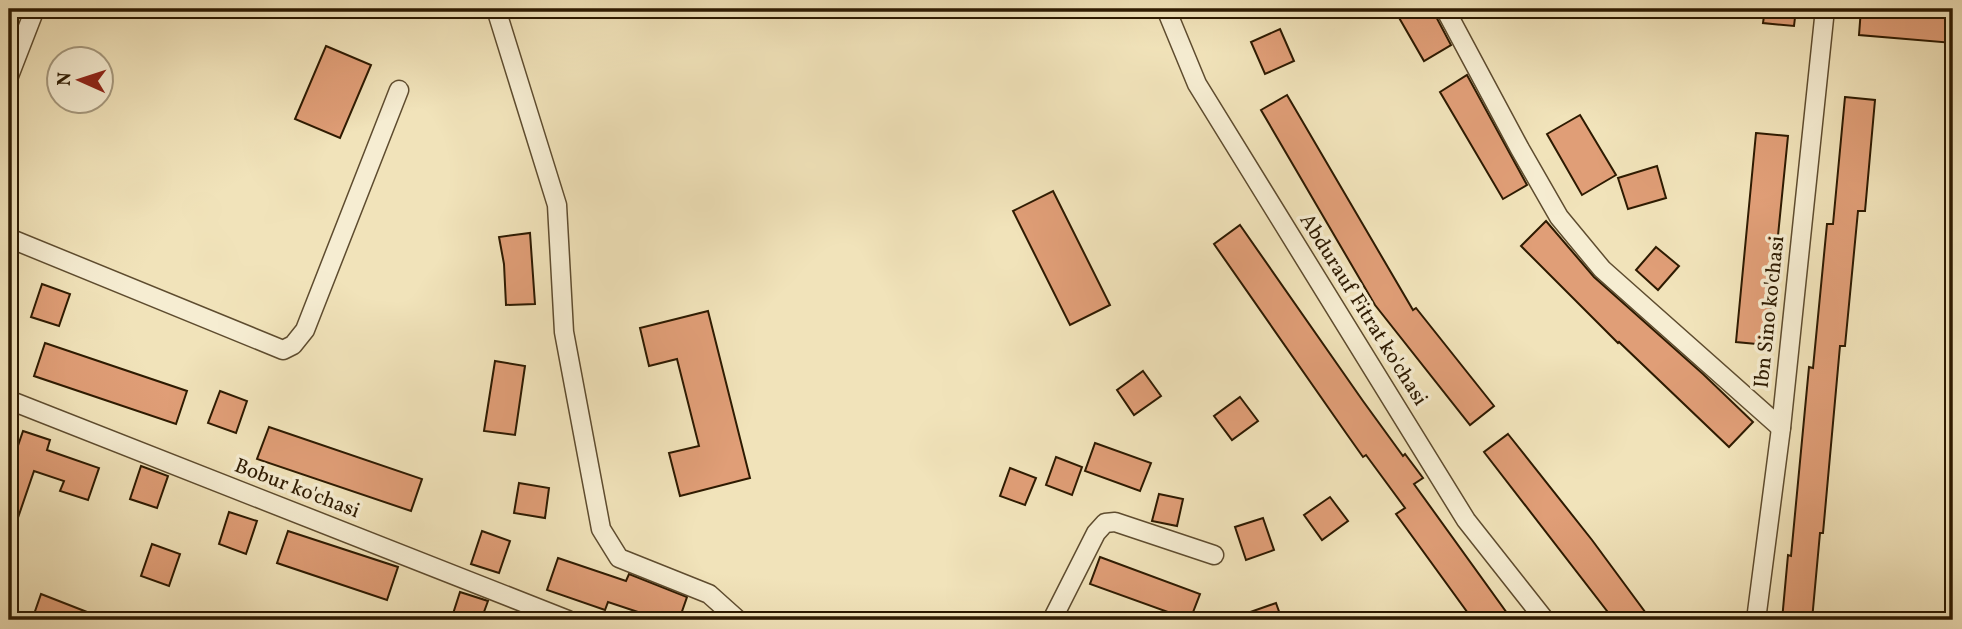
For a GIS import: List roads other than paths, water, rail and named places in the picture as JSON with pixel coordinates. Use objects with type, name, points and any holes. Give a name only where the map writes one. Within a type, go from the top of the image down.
[{"type":"street","points":[[9,76],[35,9]]},
{"type":"street","points":[[496,9],[557,205],[564,332],[601,529],[619,558],[709,594],[738,620]]},
{"type":"street","name":"Abdurauf Fitrat ko'chasi","points":[[1166,9],[1197,84],[1466,520],[1545,620]]},
{"type":"street","points":[[1445,9],[1559,217],[1602,269],[1780,428]]},
{"type":"street","name":"Ibn Sino ko'chasi","points":[[1756,620],[1780,428],[1825,9]]},
{"type":"street","points":[[9,239],[283,350],[293,345],[305,330],[399,90]]},
{"type":"street","name":"Bobur ko'chasi","points":[[9,400],[568,620]]},
{"type":"street","points":[[1052,620],[1096,533],[1105,523],[1115,522],[1214,555]]}]
